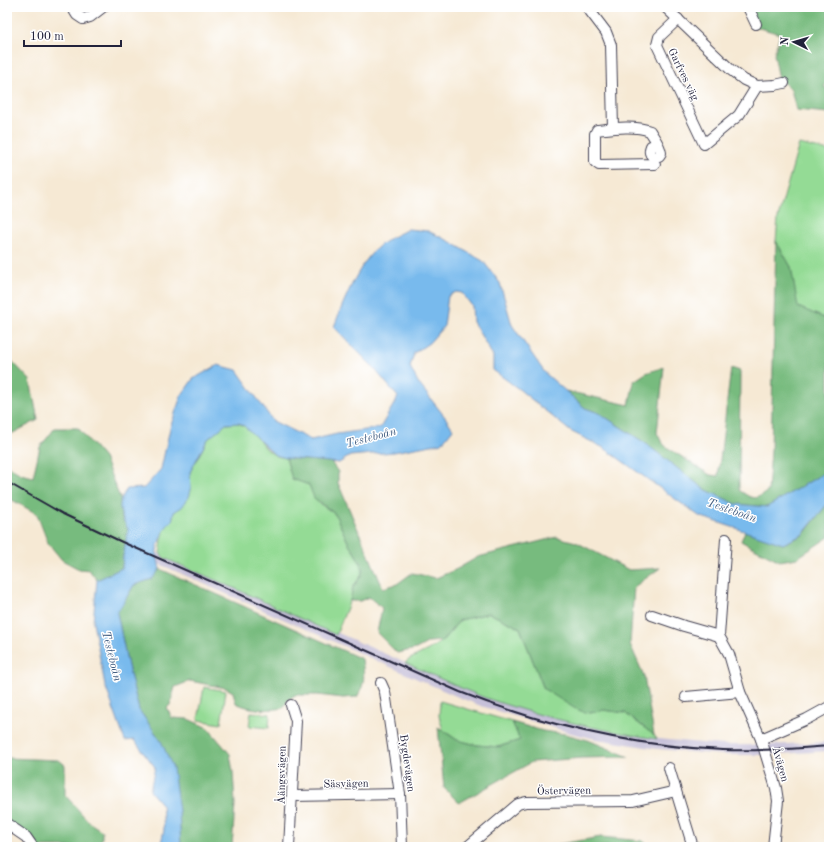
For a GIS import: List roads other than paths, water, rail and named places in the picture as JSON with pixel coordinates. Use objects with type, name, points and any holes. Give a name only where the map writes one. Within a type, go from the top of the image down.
[{"type":"street","points":[[72,7],[77,15],[83,19],[90,17],[103,7]]},
{"type":"street","points":[[587,7],[606,32],[611,45],[613,128]]},
{"type":"street","points":[[665,7],[731,70],[744,80],[757,86],[772,86],[784,83]]},
{"type":"street","points":[[748,7],[756,24]]},
{"type":"street","name":"Garfves väg","points":[[678,19],[659,37],[657,45],[701,146],[739,115],[757,86]]},
{"type":"street","points":[[654,164],[599,165],[595,162],[596,134],[597,130],[613,128],[644,128],[650,131],[657,144]]},
{"type":"street","points":[[652,615],[719,636],[726,539]]},
{"type":"street","name":"Åvägen","points":[[719,636],[729,654],[740,692],[761,739],[776,788],[778,801],[773,847]]},
{"type":"street","name":"Bygdevägen","points":[[382,683],[385,692],[400,794],[402,847]]},
{"type":"street","points":[[686,697],[740,692]]},
{"type":"street","name":"Åängsvägen","points":[[289,847],[296,721],[291,705]]},
{"type":"street","points":[[761,739],[829,707]]},
{"type":"street","points":[[670,768],[693,847]]},
{"type":"street","name":"Östervägen","points":[[467,847],[518,804],[526,802],[633,801],[676,791]]},
{"type":"street","name":"Säsvägen","points":[[293,796],[400,794]]},
{"type":"street","points":[[7,824],[26,837],[34,847]]},
{"type":"water","name":"Testeboån","points":[[408,229],[428,231],[449,241],[483,261],[500,283],[512,325],[545,373],[585,408],[599,413],[645,443],[704,489],[736,504],[767,507],[829,470],[829,502],[802,535],[783,544],[699,516],[604,448],[570,431],[493,370],[493,356],[473,322],[472,306],[462,293],[456,292],[448,296],[444,326],[429,343],[414,353],[410,367],[419,384],[453,429],[442,443],[394,452],[350,456],[339,463],[286,458],[275,455],[242,424],[226,424],[208,439],[190,472],[191,490],[189,497],[182,507],[174,512],[172,521],[164,530],[159,542],[157,557],[160,569],[152,579],[134,585],[117,613],[139,710],[161,741],[173,768],[179,811],[181,847],[160,847],[164,830],[162,805],[150,791],[155,767],[134,740],[125,741],[105,685],[93,622],[97,580],[122,568],[128,529],[122,518],[120,509],[121,499],[127,489],[144,488],[161,469],[170,428],[181,396],[193,379],[218,365],[237,370],[273,421],[311,440],[337,434],[380,428],[398,397],[372,366],[334,327],[354,280],[369,257],[386,241]]},
{"type":"railway","points":[[7,482],[63,514],[122,542],[460,692],[491,704],[556,724],[622,739],[656,744],[723,750],[789,749],[829,746]]}]
